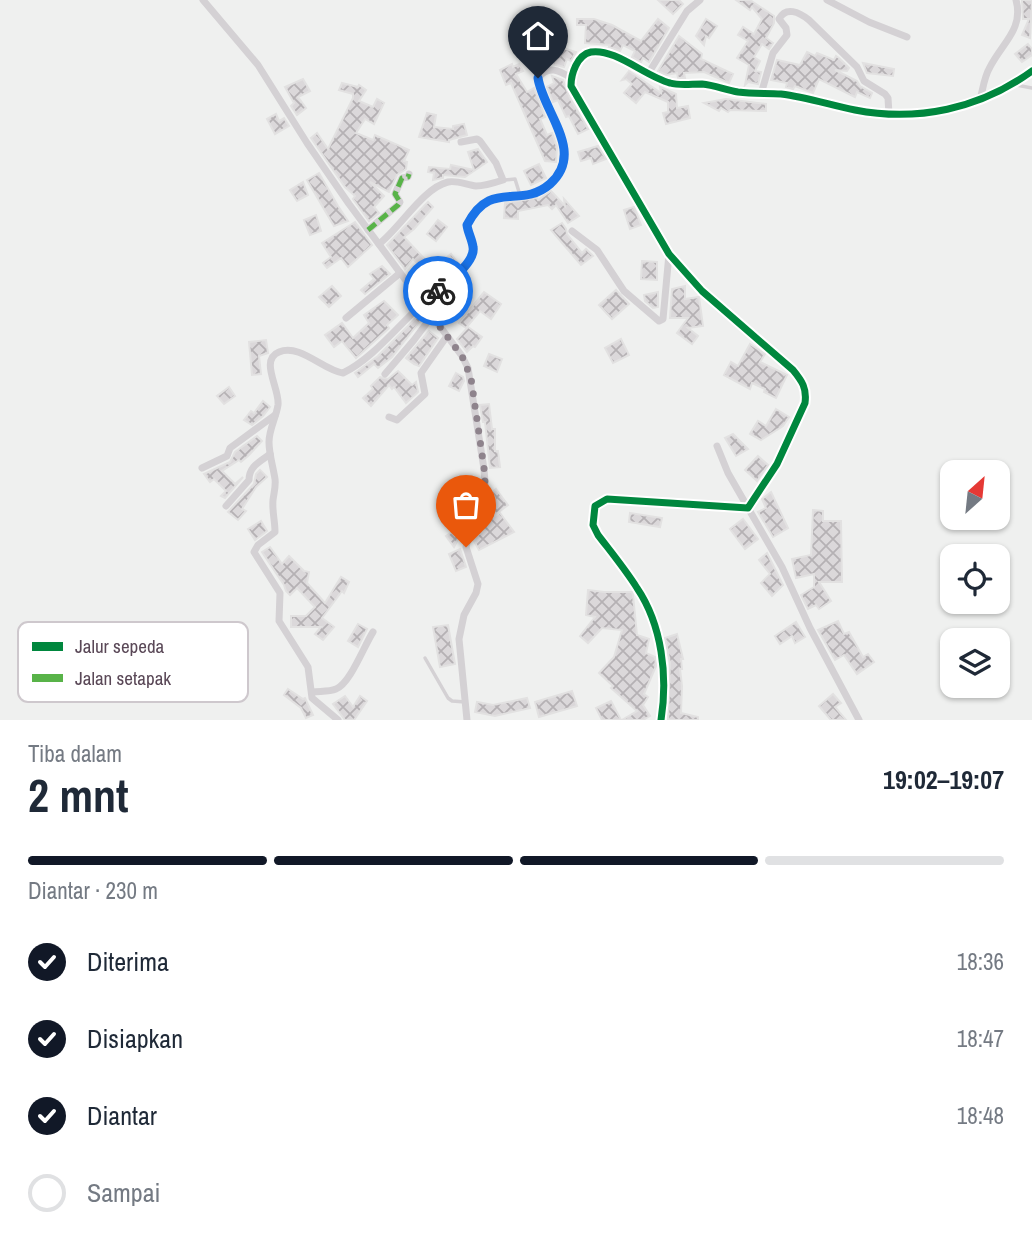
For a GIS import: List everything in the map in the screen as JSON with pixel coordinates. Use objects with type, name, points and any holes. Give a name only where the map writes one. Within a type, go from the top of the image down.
[{"type":"street","points":[[203,0],[258,65],[307,143],[462,356],[471,378],[486,497],[466,547],[478,584],[464,615],[459,639],[467,720]]},
{"type":"street","points":[[648,74],[687,12],[700,0]]},
{"type":"street","points":[[827,0],[862,19],[907,37]]},
{"type":"street","points":[[980,100],[989,68],[1016,26],[1019,17],[1016,0]]},
{"type":"street","points":[[761,94],[773,53],[787,35],[786,28],[779,19],[783,13],[789,11],[800,13],[809,20],[857,67],[864,81],[888,98],[888,114]]},
{"type":"street","points":[[747,508],[777,464],[805,403],[807,392],[793,370],[702,291],[669,254],[571,86],[571,78],[579,60],[586,54],[600,52],[674,84],[704,84],[736,92],[803,98],[888,114],[949,111],[1013,85],[1032,71]]},
{"type":"street","points":[[338,720],[312,698],[308,667],[279,621],[280,593],[254,552],[258,545],[275,532],[275,486],[270,435],[278,404],[270,364],[272,357],[278,352],[290,350],[343,373],[382,344],[422,303],[459,273],[473,255],[474,248],[467,225],[480,205],[489,198],[540,191],[559,174],[564,144],[538,78],[547,70],[554,69],[571,78]]},
{"type":"street","points":[[379,244],[391,235],[428,195],[444,183],[453,181],[482,186],[503,180],[496,163],[480,141],[477,139],[461,142]]},
{"type":"street","points":[[368,230],[398,205],[400,202],[395,194],[402,178],[410,174]]},
{"type":"street","points":[[572,231],[597,250],[626,294],[659,321],[663,319],[669,254]]},
{"type":"street","points":[[346,318],[400,273]]},
{"type":"street","points":[[385,374],[432,316]]},
{"type":"street","points":[[389,416],[397,420],[425,394],[421,373],[447,336]]},
{"type":"street","points":[[202,468],[227,456],[230,448],[275,415]]},
{"type":"street","points":[[717,446],[747,508],[775,552],[810,628],[859,720]]},
{"type":"street","points":[[226,506],[249,480],[249,472],[253,467],[270,454]]},
{"type":"street","points":[[661,720],[664,667],[649,608],[638,588],[597,535],[593,525],[595,506],[607,499],[747,508]]},
{"type":"street","points":[[313,692],[334,690],[350,677],[373,632]]},
{"type":"lane","points":[[1013,85],[1032,88]]},
{"type":"lane","points":[[503,180],[515,179],[520,195]]},
{"type":"lane","points":[[425,658],[448,698],[465,702]]},
{"type":"building","points":[[658,0],[679,0],[683,4],[673,14]]},
{"type":"building","points":[[736,0],[750,0],[774,16],[774,23],[766,38],[773,43],[769,49],[762,44],[754,57],[760,61],[755,71],[761,72],[758,84],[748,82],[745,85],[749,65],[737,58],[748,41],[738,35],[743,27],[754,34],[762,19],[752,7],[750,10]]},
{"type":"building","points":[[1022,0],[1032,0],[1030,38],[1022,35],[1029,19],[1023,19]]},
{"type":"building","points":[[577,19],[594,19],[612,25],[641,41],[658,19],[669,28],[649,62],[643,58],[641,62],[632,57],[635,51],[623,45],[620,51],[609,47],[610,45],[585,43],[586,25],[577,25]]},
{"type":"building","points":[[706,19],[717,26],[709,38],[706,36],[704,45],[696,36]]},
{"type":"building","points":[[679,36],[702,54],[701,59],[733,74],[729,83],[704,72],[684,73],[685,78],[678,78],[677,73],[666,75],[658,71]]},
{"type":"building","points":[[1028,44],[1032,55],[1022,62],[1015,54]]},
{"type":"building","points":[[563,48],[576,52],[571,61],[567,59],[564,67],[552,64],[557,52],[560,53]]},
{"type":"building","points":[[807,52],[834,60],[836,56],[839,58],[849,68],[847,71],[835,70],[857,81],[872,93],[870,98],[857,92],[855,97],[819,79],[813,93],[795,86],[793,89],[786,87],[787,83],[771,80],[777,60],[800,65]]},
{"type":"building","points":[[863,63],[894,69],[893,76],[867,73]]},
{"type":"building","points":[[512,64],[513,67],[519,64],[523,71],[516,74],[527,92],[534,88],[545,117],[540,119],[547,135],[552,133],[557,147],[556,162],[545,161],[511,83],[506,85],[500,70]]},
{"type":"building","points":[[629,71],[661,93],[660,87],[676,94],[677,108],[688,106],[690,118],[666,124],[663,113],[668,112],[668,102],[645,92],[636,103],[624,93],[632,84],[626,79],[622,80]]},
{"type":"building","points":[[552,76],[563,80],[588,129],[578,134],[558,100],[553,102],[547,87],[554,83]]},
{"type":"building","points":[[303,79],[310,91],[298,97],[306,108],[297,115],[285,87]]},
{"type":"building","points":[[342,83],[358,87],[359,85],[366,90],[359,101],[373,107],[377,99],[384,103],[374,124],[365,119],[356,133],[373,140],[375,135],[409,150],[404,161],[407,162],[406,169],[397,175],[389,192],[370,182],[384,196],[374,207],[379,213],[369,221],[353,199],[355,196],[345,187],[311,138],[317,133],[328,149],[353,98],[353,94],[339,90]]},
{"type":"building","points":[[726,99],[766,104],[766,111],[728,112],[721,108],[719,111],[704,103]]},
{"type":"building","points":[[427,113],[436,115],[434,127],[453,129],[453,126],[464,124],[467,135],[449,142],[419,137]]},
{"type":"building","points":[[276,114],[279,121],[284,118],[289,126],[275,134],[267,119]]},
{"type":"building","points":[[598,146],[606,159],[593,164],[591,158],[581,161],[578,152]]},
{"type":"building","points":[[478,149],[487,162],[465,177],[443,175],[443,178],[433,180],[434,173],[428,172],[429,167],[450,169],[451,165],[474,170],[468,152]]},
{"type":"building","points":[[539,164],[546,178],[531,185],[524,171]]},
{"type":"building","points":[[319,173],[348,221],[334,226],[307,180]]},
{"type":"building","points":[[303,182],[308,195],[297,201],[290,190]]},
{"type":"building","points":[[551,191],[565,206],[564,199],[579,216],[568,223],[556,205],[552,209],[548,205],[518,211],[518,219],[504,218],[505,203],[538,200]]},
{"type":"building","points":[[428,202],[433,207],[404,237],[433,268],[451,254],[459,264],[424,294],[413,279],[425,270],[413,259],[405,269],[387,245]]},
{"type":"building","points":[[634,207],[641,225],[630,229],[624,210]]},
{"type":"building","points":[[316,215],[321,231],[310,235],[304,220]]},
{"type":"building","points":[[438,220],[447,227],[436,241],[427,234]]},
{"type":"building","points":[[355,222],[372,245],[348,267],[341,258],[327,268],[323,263],[331,257],[322,243]]},
{"type":"building","points":[[562,223],[582,253],[586,249],[593,256],[581,265],[551,230]]},
{"type":"building","points":[[642,261],[657,262],[657,280],[641,279]]},
{"type":"building","points":[[382,266],[390,274],[365,294],[361,290],[374,279],[370,274]]},
{"type":"building","points":[[332,286],[341,296],[329,307],[319,297]]},
{"type":"building","points":[[685,286],[685,299],[699,297],[703,326],[688,328],[698,336],[692,344],[677,333],[688,318],[670,318],[672,289]]},
{"type":"building","points":[[616,290],[629,304],[612,319],[599,305]]},
{"type":"building","points":[[446,292],[451,297],[445,303],[453,310],[444,321],[431,304]]},
{"type":"building","points":[[484,292],[501,304],[491,319],[480,311],[466,328],[459,323]]},
{"type":"building","points":[[658,292],[658,307],[653,308],[645,301],[644,295]]},
{"type":"building","points":[[384,301],[398,315],[387,325],[389,328],[356,358],[342,341],[334,347],[325,335],[342,323],[353,338],[369,323],[364,315]]},
{"type":"building","points":[[422,312],[424,316],[392,357],[378,368],[374,364],[358,377],[355,373],[378,356]]},
{"type":"building","points":[[468,327],[482,337],[475,347],[467,352],[457,339]]},
{"type":"building","points":[[429,331],[438,338],[419,366],[406,358]]},
{"type":"building","points":[[621,339],[629,355],[613,363],[605,348]]},
{"type":"building","points":[[266,340],[268,353],[259,356],[261,374],[252,375],[249,342]]},
{"type":"building","points":[[750,344],[765,354],[760,362],[787,375],[776,398],[752,383],[750,389],[724,375],[731,362],[738,366]]},
{"type":"building","points":[[489,354],[502,359],[497,372],[484,366]]},
{"type":"building","points":[[398,371],[412,385],[416,382],[418,392],[406,403],[394,387],[392,389],[389,385],[371,406],[363,398],[373,389],[371,386],[380,377],[388,379]]},
{"type":"building","points":[[456,373],[463,377],[464,381],[459,391],[449,386]]},
{"type":"building","points":[[229,387],[235,396],[224,404],[217,396]]},
{"type":"building","points":[[263,401],[270,407],[263,416],[252,425],[244,420],[251,411],[254,413]]},
{"type":"building","points":[[489,404],[492,429],[495,429],[495,451],[498,451],[500,467],[490,468],[485,422],[480,405]]},
{"type":"building","points":[[776,409],[789,417],[783,426],[761,440],[750,434],[758,421],[766,426]]},
{"type":"building","points":[[733,434],[748,449],[736,456],[725,438]]},
{"type":"building","points":[[257,436],[262,441],[248,456],[222,471],[235,484],[243,477],[225,498],[221,496],[226,491],[214,479],[210,482],[204,474],[230,462],[235,452]]},
{"type":"building","points":[[758,456],[768,465],[757,481],[745,470]]},
{"type":"building","points":[[260,470],[267,477],[256,487],[242,509],[246,511],[238,520],[228,512],[254,484],[256,474]]},
{"type":"building","points":[[462,482],[470,486],[462,504],[454,501]]},
{"type":"building","points":[[496,489],[508,505],[496,514],[489,505],[495,499],[492,492]]},
{"type":"building","points":[[771,492],[788,528],[773,537],[758,512],[766,508],[762,499]]},
{"type":"building","points":[[464,509],[471,514],[454,547],[446,536],[461,526],[455,522]]},
{"type":"building","points":[[813,510],[823,511],[823,521],[841,521],[842,582],[819,582],[831,601],[819,609],[816,605],[808,609],[801,595],[814,587],[814,574],[796,578],[792,559],[811,555]]},
{"type":"building","points":[[500,513],[514,532],[479,550],[474,541],[475,537],[484,531],[480,525]]},
{"type":"building","points":[[630,513],[662,518],[660,527],[629,522]]},
{"type":"building","points":[[743,519],[758,539],[745,549],[730,529]]},
{"type":"building","points":[[261,521],[267,531],[255,540],[248,529]]},
{"type":"building","points":[[270,547],[282,564],[289,556],[304,571],[309,572],[307,583],[325,603],[341,577],[349,582],[344,593],[342,591],[322,618],[334,627],[323,640],[315,634],[321,627],[291,627],[291,616],[306,616],[315,607],[297,588],[290,595],[286,591],[262,552]]},
{"type":"building","points":[[460,549],[466,567],[456,571],[449,554]]},
{"type":"building","points":[[767,553],[783,585],[772,596],[761,583],[770,574],[759,560]]},
{"type":"building","points":[[588,590],[632,592],[637,635],[649,639],[646,653],[655,657],[656,666],[644,694],[648,697],[643,705],[650,716],[643,720],[622,720],[637,711],[611,688],[613,686],[599,673],[614,657],[622,630],[602,628],[588,643],[580,636],[595,617],[586,615]]},
{"type":"building","points":[[838,621],[844,634],[849,632],[863,657],[868,654],[874,662],[857,674],[844,655],[835,660],[818,630]]},
{"type":"building","points":[[796,622],[805,637],[795,643],[792,636],[780,644],[775,636]]},
{"type":"building","points":[[358,624],[367,629],[358,647],[348,641]]},
{"type":"building","points":[[448,625],[455,664],[440,667],[433,627]]},
{"type":"building","points":[[677,634],[683,659],[680,669],[681,713],[698,717],[698,720],[668,720],[670,663],[665,638]]},
{"type":"building","points":[[288,689],[305,698],[313,715],[306,718],[301,708],[284,695]]},
{"type":"building","points":[[572,691],[577,706],[539,717],[535,702]]},
{"type":"building","points":[[833,694],[841,703],[835,707],[846,720],[831,720],[819,706]]},
{"type":"building","points":[[345,696],[353,707],[360,696],[367,701],[354,720],[345,720],[333,704]]},
{"type":"building","points":[[527,698],[530,708],[495,716],[475,712],[477,702],[493,705]]},
{"type":"building","points":[[611,701],[621,720],[602,720],[596,708]]},
{"type":"marked path","points":[[368,230],[398,205],[400,202],[395,194],[402,178],[408,177],[409,174]]},
{"type":"cycle path","points":[[661,720],[664,686],[657,634],[637,588],[593,525],[595,506],[607,499],[748,508],[777,464],[805,403],[805,393],[793,370],[702,291],[669,254],[571,86],[576,66],[586,54],[600,52],[620,58],[674,84],[702,84],[738,92],[781,94],[855,110],[902,114],[925,113],[969,103],[991,95],[1032,71]]},
{"type":"way so far","points":[[438,291],[422,303],[468,368],[484,468],[486,497],[466,547]]},
{"type":"route","points":[[438,291],[459,273],[473,255],[474,248],[467,225],[480,205],[489,198],[540,191],[559,174],[564,144],[538,78]]}]
